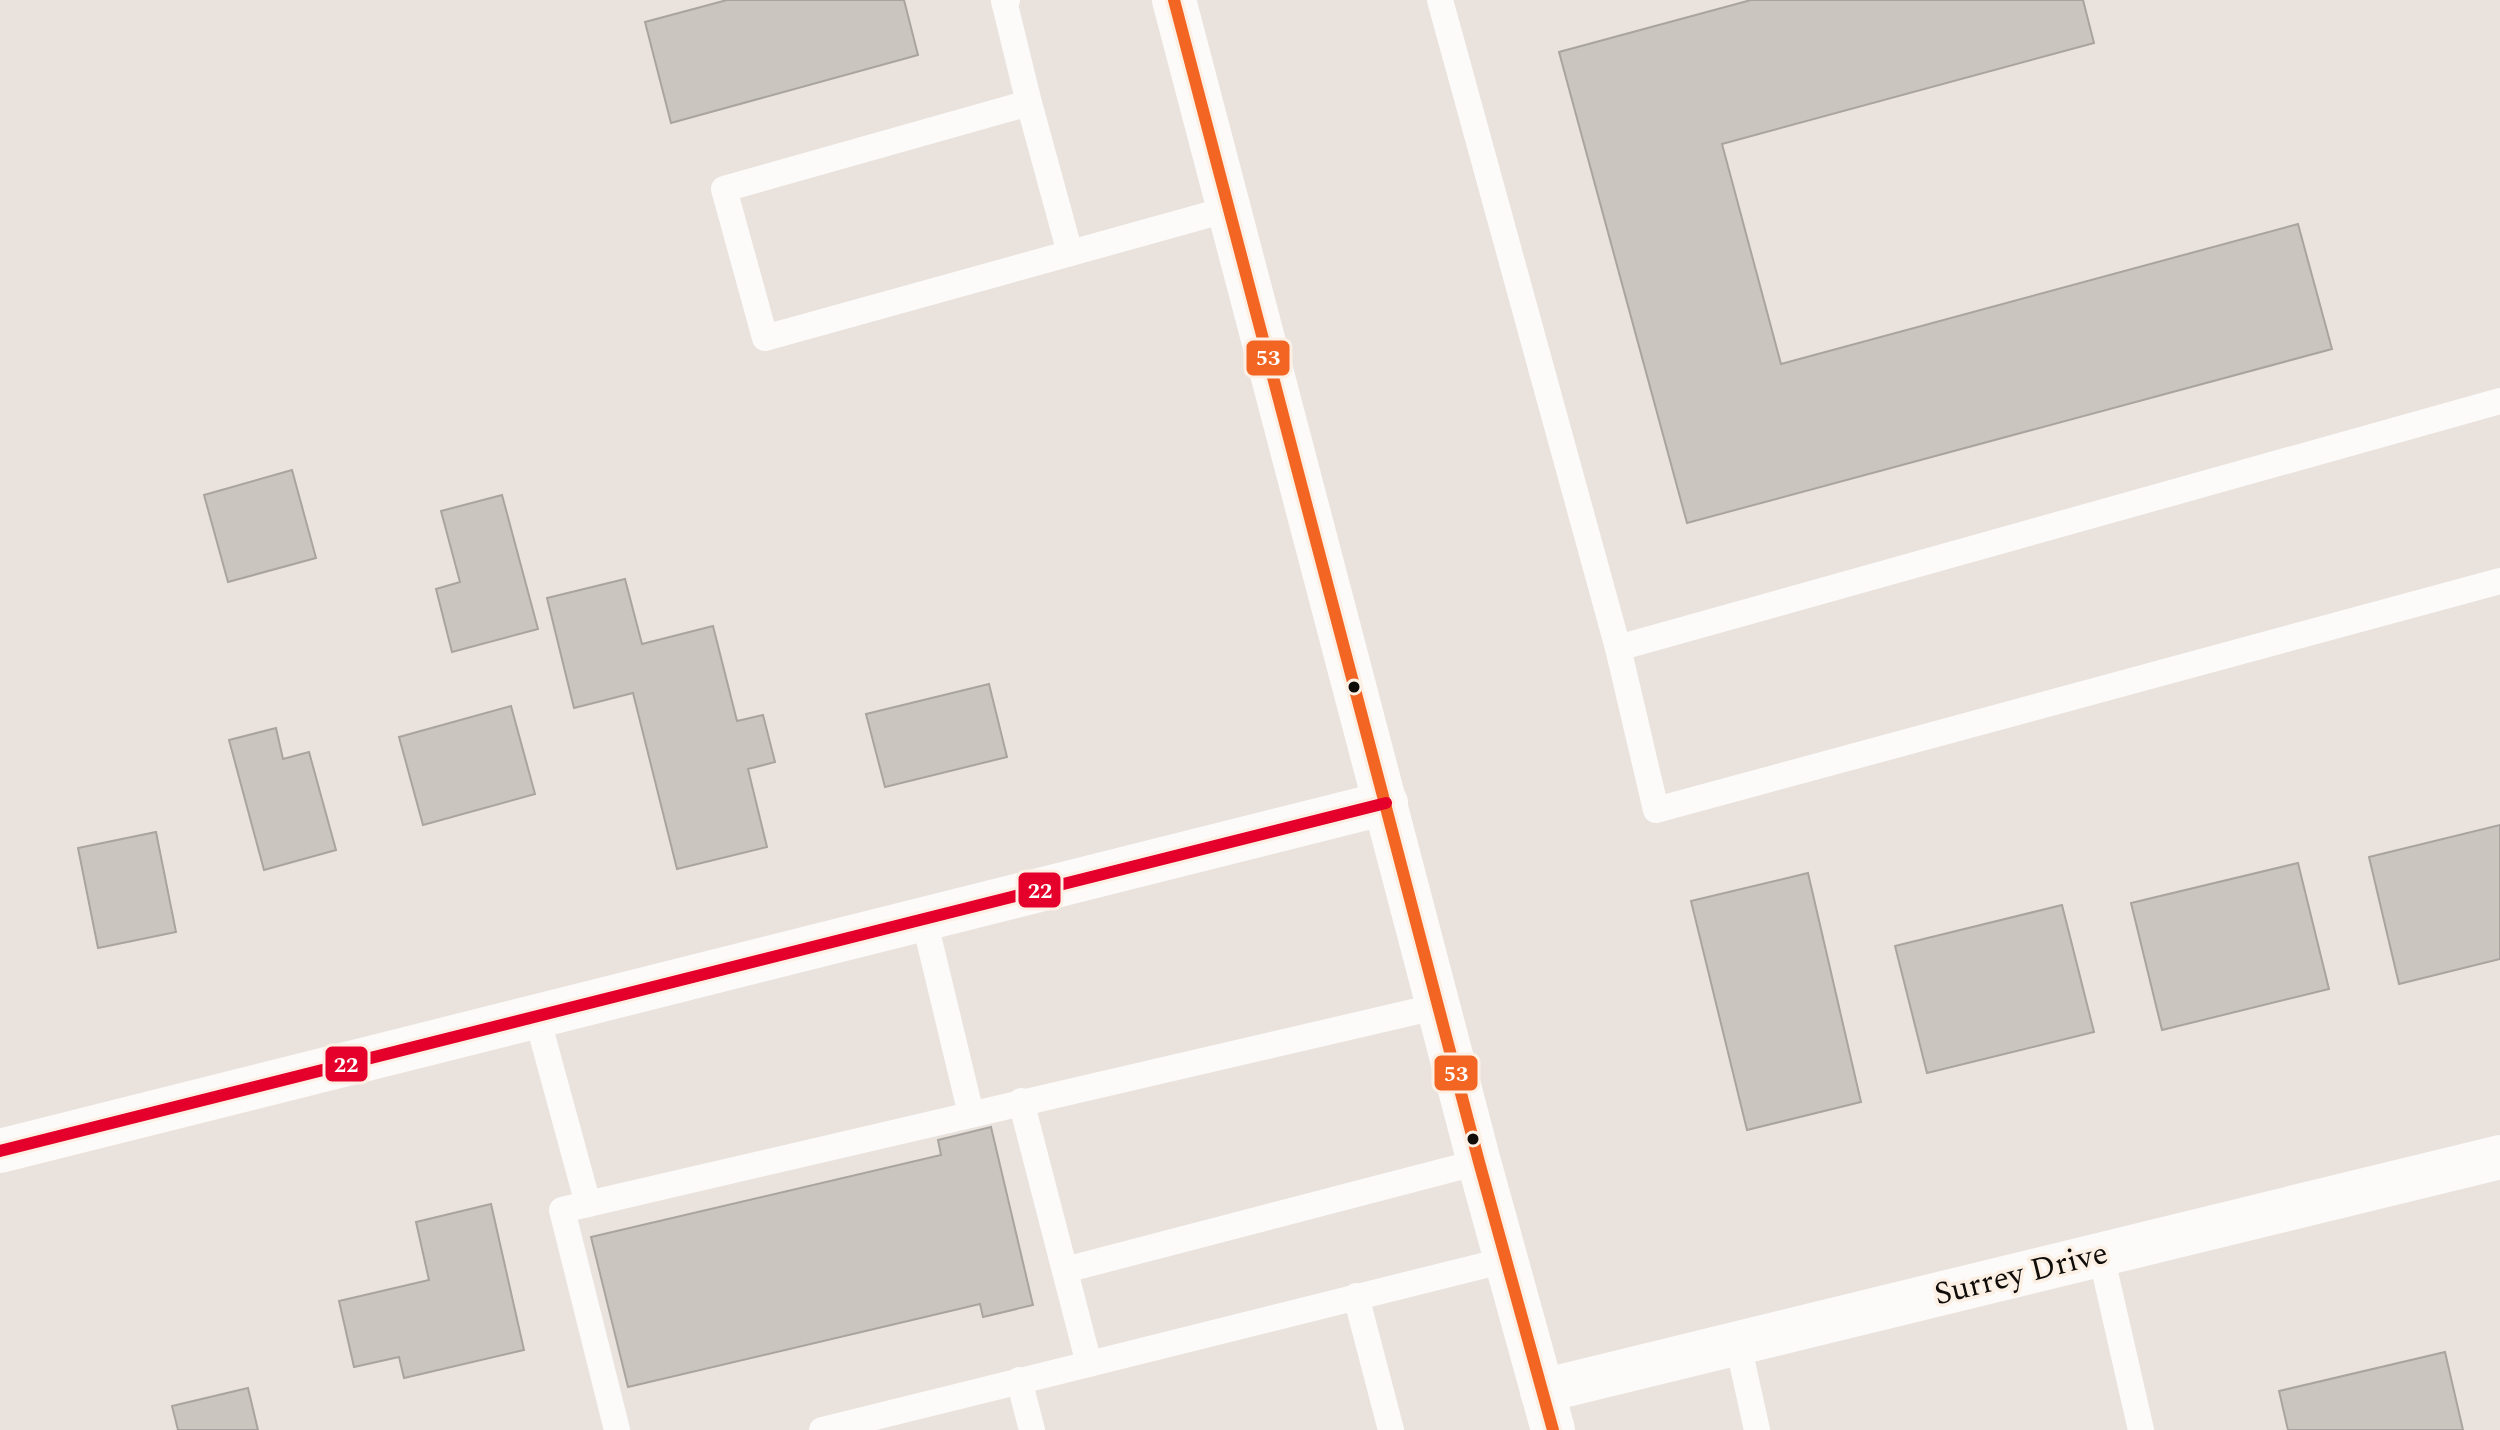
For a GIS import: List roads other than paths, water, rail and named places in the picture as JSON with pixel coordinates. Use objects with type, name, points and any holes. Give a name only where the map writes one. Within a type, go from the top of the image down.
[{"type":"street","points":[[1174,0],[1547,1411]]},
{"type":"street","points":[[0,1151],[1386,803]]},
{"type":"street","name":"Surrey Drive","points":[[1547,1411],[1738,1344],[2500,1157]]},
{"type":"lane","points":[[1007,0],[1004,1],[1029,103],[1070,253]]},
{"type":"lane","points":[[1440,0],[1618,648],[1656,810],[2500,581]]},
{"type":"lane","points":[[1029,103],[724,189],[765,338],[1229,209]]},
{"type":"lane","points":[[1618,648],[2500,401]]},
{"type":"lane","points":[[924,919],[971,1114]]},
{"type":"lane","points":[[617,1430],[562,1210],[1439,1006]]},
{"type":"lane","points":[[537,1017],[588,1204]]},
{"type":"lane","points":[[1021,1101],[1089,1364]]},
{"type":"lane","points":[[1065,1270],[1479,1162]]},
{"type":"lane","points":[[2101,1255],[2141,1430]]},
{"type":"lane","points":[[822,1430],[1506,1260]]},
{"type":"lane","points":[[1356,1296],[1391,1430]]},
{"type":"lane","points":[[1738,1344],[1757,1430]]},
{"type":"lane","points":[[1019,1380],[1032,1430]]}]
